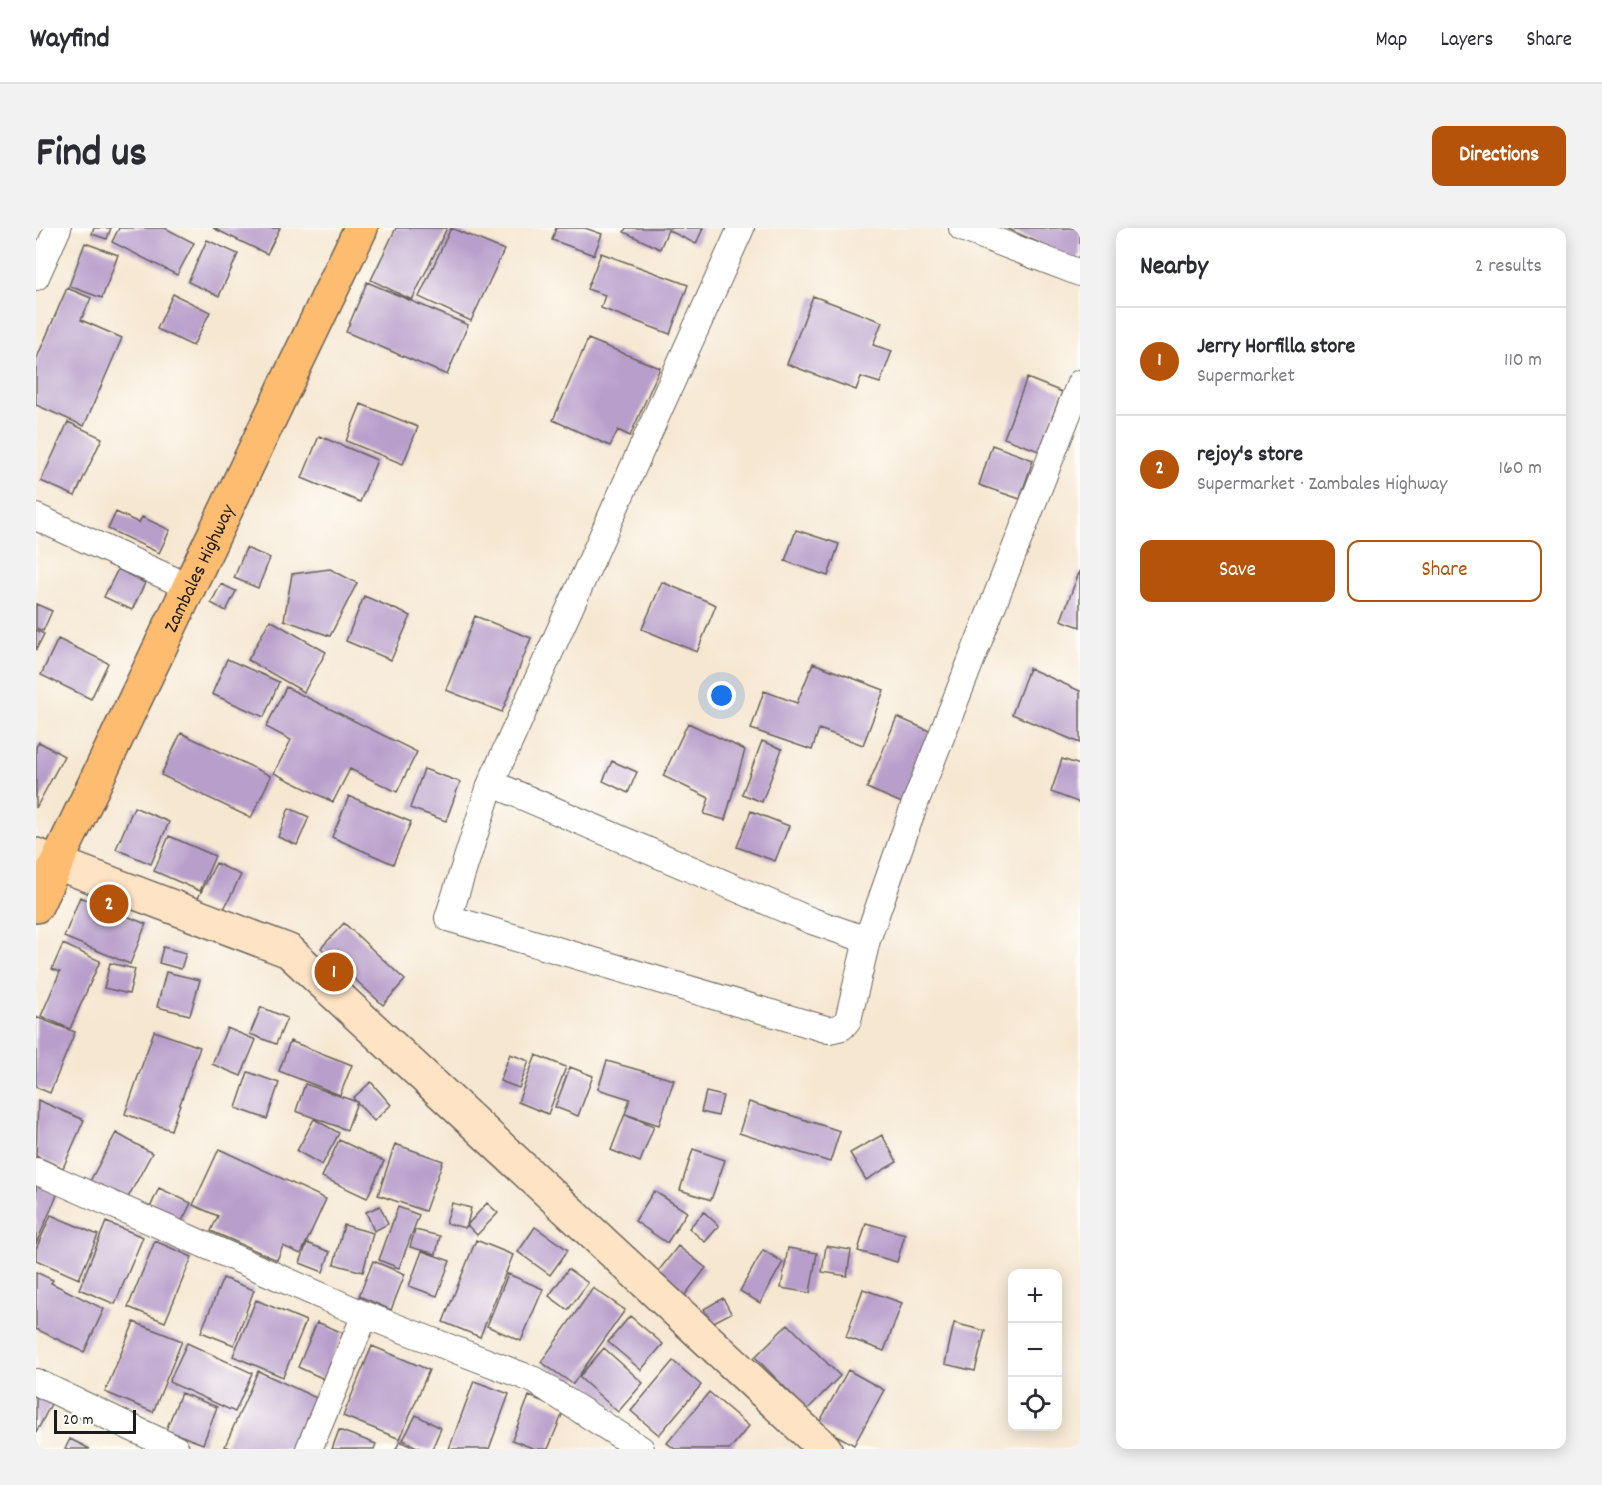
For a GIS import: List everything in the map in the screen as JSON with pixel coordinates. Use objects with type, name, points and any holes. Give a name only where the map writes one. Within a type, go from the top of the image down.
[{"type":"main road","name":"Zambales Highway","points":[[36,906],[46,859],[189,587],[361,228]]},
{"type":"street","points":[[36,277],[58,228]]},
{"type":"street","points":[[741,228],[491,783],[448,918],[829,1030],[842,1027],[848,1020],[867,940],[915,806],[1080,383]]},
{"type":"street","points":[[962,228],[1080,273]]},
{"type":"street","points":[[36,516],[189,587]]},
{"type":"street","points":[[491,783],[812,921],[867,940]]},
{"type":"street","points":[[46,859],[289,951],[825,1449]]},
{"type":"street","points":[[36,1171],[365,1315],[534,1380],[640,1449]]},
{"type":"street","points":[[309,1449],[365,1315]]},
{"type":"street","points":[[36,1382],[176,1449]]},
{"type":"building","points":[[94,228],[111,228],[107,239],[92,234]]},
{"type":"building","points":[[119,228],[165,228],[194,243],[177,275],[112,242]]},
{"type":"building","points":[[213,228],[280,228],[267,254]]},
{"type":"building","points":[[396,228],[447,228],[412,300],[371,280]]},
{"type":"building","points":[[451,228],[504,250],[471,321],[419,297]]},
{"type":"building","points":[[556,228],[585,228],[602,234],[594,255],[552,240]]},
{"type":"building","points":[[626,228],[703,228],[696,244],[668,230],[660,249],[624,232]]},
{"type":"building","points":[[1006,228],[1080,228],[1080,253],[1077,260]]},
{"type":"building","points":[[207,240],[238,254],[219,296],[188,282]]},
{"type":"building","points":[[85,243],[118,255],[102,298],[69,286]]},
{"type":"building","points":[[601,253],[688,285],[670,334],[601,308],[605,295],[587,289]]},
{"type":"building","points":[[367,282],[468,325],[447,375],[346,332]]},
{"type":"building","points":[[67,288],[91,298],[81,320],[122,338],[84,426],[36,405],[36,360]]},
{"type":"building","points":[[173,294],[210,312],[193,346],[157,329]]},
{"type":"building","points":[[813,296],[882,322],[873,345],[892,351],[880,383],[861,377],[856,390],[787,364]]},
{"type":"building","points":[[588,339],[660,368],[630,436],[618,430],[610,446],[553,420]]},
{"type":"building","points":[[1027,378],[1062,392],[1039,451],[1004,438]]},
{"type":"building","points":[[361,404],[418,427],[403,464],[346,441]]},
{"type":"building","points":[[68,422],[102,438],[75,496],[41,481]]},
{"type":"building","points":[[319,436],[377,460],[360,502],[302,478]]},
{"type":"building","points":[[992,445],[1033,460],[1020,499],[979,485]]},
{"type":"building","points":[[116,512],[139,523],[142,517],[170,530],[159,553],[108,529]]},
{"type":"building","points":[[796,530],[839,544],[828,576],[785,561]]},
{"type":"building","points":[[246,548],[270,558],[258,588],[234,578]]},
{"type":"building","points":[[118,569],[145,583],[132,610],[104,597]]},
{"type":"building","points":[[330,569],[357,583],[330,636],[284,620],[292,574]]},
{"type":"building","points":[[1080,570],[1080,627],[1061,620]]},
{"type":"building","points":[[662,582],[716,605],[697,652],[642,629]]},
{"type":"building","points":[[221,584],[236,591],[226,611],[211,603]]},
{"type":"building","points":[[364,596],[411,616],[391,660],[346,641]]},
{"type":"building","points":[[36,604],[52,611],[43,631],[36,628]]},
{"type":"building","points":[[475,616],[531,638],[502,712],[446,690]]},
{"type":"building","points":[[270,620],[326,652],[304,692],[248,660]]},
{"type":"building","points":[[36,630],[44,634],[36,650]]},
{"type":"building","points":[[58,639],[108,663],[91,699],[41,675]]},
{"type":"building","points":[[227,659],[279,682],[264,717],[212,694]]},
{"type":"building","points":[[813,663],[884,690],[863,745],[819,729],[812,750],[751,729],[764,691],[797,703]]},
{"type":"building","points":[[1029,668],[1080,691],[1080,743],[1012,714]]},
{"type":"building","points":[[286,687],[417,752],[397,792],[350,769],[333,802],[274,773],[291,740],[266,727]]},
{"type":"building","points":[[897,717],[932,732],[902,803],[867,788]]},
{"type":"building","points":[[688,723],[745,750],[725,820],[704,814],[709,798],[663,776]]},
{"type":"building","points":[[181,733],[271,776],[251,818],[161,775]]},
{"type":"building","points":[[762,741],[782,749],[762,802],[742,794]]},
{"type":"building","points":[[39,742],[64,756],[36,808],[36,747]]},
{"type":"building","points":[[1062,759],[1080,765],[1080,803],[1051,792]]},
{"type":"building","points":[[612,761],[637,772],[628,793],[603,781]]},
{"type":"building","points":[[424,769],[460,782],[446,821],[410,808]]},
{"type":"building","points":[[349,796],[411,822],[393,864],[332,837]]},
{"type":"building","points":[[134,807],[169,822],[151,864],[116,849]]},
{"type":"building","points":[[289,808],[309,817],[297,845],[278,837]]},
{"type":"building","points":[[751,811],[789,826],[775,861],[737,847]]},
{"type":"building","points":[[169,836],[215,856],[200,891],[154,871]]},
{"type":"building","points":[[216,863],[241,875],[222,913],[197,900]]},
{"type":"building","points":[[80,897],[146,924],[130,964],[64,937]]},
{"type":"building","points":[[344,923],[405,980],[383,1005],[321,948]]},
{"type":"building","points":[[63,944],[100,961],[70,1029],[41,1016],[60,972],[52,969]]},
{"type":"building","points":[[163,947],[186,953],[181,969],[159,963]]},
{"type":"building","points":[[110,963],[135,969],[129,994],[104,988]]},
{"type":"building","points":[[166,972],[200,980],[190,1015],[157,1007]]},
{"type":"building","points":[[261,1007],[287,1018],[276,1044],[250,1034]]},
{"type":"building","points":[[36,1017],[75,1032],[50,1093],[36,1087]]},
{"type":"building","points":[[227,1028],[256,1040],[241,1076],[212,1064]]},
{"type":"building","points":[[154,1031],[200,1047],[171,1130],[125,1114]]},
{"type":"building","points":[[290,1041],[352,1065],[340,1095],[279,1071]]},
{"type":"building","points":[[510,1054],[529,1061],[519,1088],[500,1081]]},
{"type":"building","points":[[536,1055],[566,1067],[548,1114],[518,1102]]},
{"type":"building","points":[[607,1061],[674,1080],[659,1125],[625,1114],[630,1099],[598,1089]]},
{"type":"building","points":[[570,1067],[593,1076],[578,1116],[555,1107]]},
{"type":"building","points":[[248,1072],[279,1083],[267,1119],[236,1108]]},
{"type":"building","points":[[371,1082],[391,1105],[374,1121],[353,1098]]},
{"type":"building","points":[[305,1084],[357,1102],[347,1130],[296,1111]]},
{"type":"building","points":[[706,1092],[723,1096],[718,1116],[701,1112]]},
{"type":"building","points":[[38,1100],[84,1120],[63,1168],[36,1156]]},
{"type":"building","points":[[749,1102],[840,1131],[830,1162],[739,1133]]},
{"type":"building","points":[[625,1114],[654,1126],[640,1162],[611,1150]]},
{"type":"building","points":[[314,1119],[339,1133],[322,1165],[297,1151]]},
{"type":"building","points":[[116,1133],[152,1153],[125,1203],[89,1183]]},
{"type":"building","points":[[882,1135],[897,1162],[866,1180],[850,1153]]},
{"type":"building","points":[[339,1140],[384,1161],[367,1198],[322,1177]]},
{"type":"building","points":[[395,1144],[443,1161],[425,1211],[378,1195]]},
{"type":"building","points":[[219,1149],[326,1199],[301,1254],[283,1246],[277,1260],[211,1231],[218,1216],[193,1205]]},
{"type":"building","points":[[693,1149],[725,1160],[711,1200],[680,1190]]},
{"type":"building","points":[[36,1175],[61,1186],[36,1244]]},
{"type":"building","points":[[159,1188],[191,1203],[179,1227],[148,1212]]},
{"type":"building","points":[[654,1191],[687,1212],[667,1243],[635,1221]]},
{"type":"building","points":[[452,1203],[471,1208],[465,1228],[446,1223]]},
{"type":"building","points":[[487,1203],[498,1213],[477,1235],[467,1225]]},
{"type":"building","points":[[380,1206],[388,1224],[374,1231],[366,1212]]},
{"type":"building","points":[[398,1207],[419,1215],[399,1268],[379,1260]]},
{"type":"building","points":[[704,1212],[719,1226],[705,1242],[689,1228]]},
{"type":"building","points":[[51,1215],[98,1235],[79,1279],[36,1260],[36,1249]]},
{"type":"building","points":[[106,1222],[143,1237],[115,1304],[79,1289]]},
{"type":"building","points":[[866,1223],[905,1234],[897,1262],[858,1251]]},
{"type":"building","points":[[344,1225],[373,1233],[363,1272],[334,1264]]},
{"type":"building","points":[[535,1227],[568,1250],[550,1275],[518,1252]]},
{"type":"building","points":[[415,1230],[440,1236],[436,1254],[410,1247]]},
{"type":"building","points":[[476,1240],[513,1255],[480,1337],[443,1322]]},
{"type":"building","points":[[155,1241],[192,1257],[165,1322],[128,1307]]},
{"type":"building","points":[[307,1243],[330,1252],[323,1272],[300,1263]]},
{"type":"building","points":[[678,1246],[706,1268],[677,1305],[649,1283]]},
{"type":"building","points":[[826,1246],[851,1250],[847,1276],[822,1272]]},
{"type":"building","points":[[788,1248],[817,1253],[810,1293],[781,1288]]},
{"type":"building","points":[[763,1250],[783,1262],[760,1303],[740,1291]]},
{"type":"building","points":[[422,1251],[450,1261],[437,1296],[409,1286]]},
{"type":"building","points":[[373,1261],[405,1274],[391,1310],[359,1296]]},
{"type":"building","points":[[568,1269],[588,1283],[568,1310],[549,1296]]},
{"type":"building","points":[[36,1272],[53,1280],[51,1283],[104,1309],[84,1352],[36,1329]]},
{"type":"building","points":[[508,1274],[543,1289],[521,1341],[487,1326]]},
{"type":"building","points":[[223,1278],[254,1290],[234,1345],[201,1332]]},
{"type":"building","points":[[593,1288],[625,1310],[573,1384],[541,1362]]},
{"type":"building","points":[[863,1289],[902,1303],[884,1351],[846,1337]]},
{"type":"building","points":[[723,1298],[731,1313],[712,1323],[704,1309]]},
{"type":"building","points":[[256,1300],[306,1321],[283,1377],[233,1356]]},
{"type":"building","points":[[630,1316],[663,1344],[641,1370],[608,1342]]},
{"type":"building","points":[[134,1322],[182,1341],[153,1412],[105,1392]]},
{"type":"building","points":[[317,1322],[343,1333],[324,1379],[298,1367]]},
{"type":"building","points":[[954,1323],[985,1331],[975,1371],[945,1364]]},
{"type":"building","points":[[788,1324],[840,1376],[807,1410],[755,1357]]},
{"type":"building","points":[[187,1343],[252,1373],[235,1412],[169,1382]]},
{"type":"building","points":[[372,1346],[429,1370],[400,1439],[343,1416]]},
{"type":"building","points":[[604,1348],[643,1383],[618,1412],[579,1377]]},
{"type":"building","points":[[673,1361],[701,1385],[659,1435],[631,1411]]},
{"type":"building","points":[[848,1370],[884,1390],[854,1445],[818,1425]]},
{"type":"building","points":[[258,1371],[323,1401],[301,1449],[232,1449],[225,1446]]},
{"type":"building","points":[[474,1381],[509,1394],[489,1449],[449,1449]]},
{"type":"building","points":[[709,1392],[749,1426],[730,1449],[675,1449],[667,1443]]},
{"type":"building","points":[[36,1393],[52,1402],[36,1433]]},
{"type":"building","points":[[181,1393],[217,1407],[203,1444],[166,1430]]},
{"type":"building","points":[[529,1396],[564,1410],[548,1449],[535,1449],[512,1440]]},
{"type":"building","points":[[416,1415],[441,1428],[432,1449],[421,1449],[403,1440]]},
{"type":"building","points":[[339,1430],[376,1444],[374,1449],[332,1449]]},
{"type":"building","points":[[70,1439],[90,1449],[65,1449]]},
{"type":"building","points":[[400,1441],[416,1449],[396,1449]]},
{"type":"place","name":"rejoy's store","points":[[109,904]]},
{"type":"place","name":"Jerry Horfilla store","points":[[334,972]]}]
